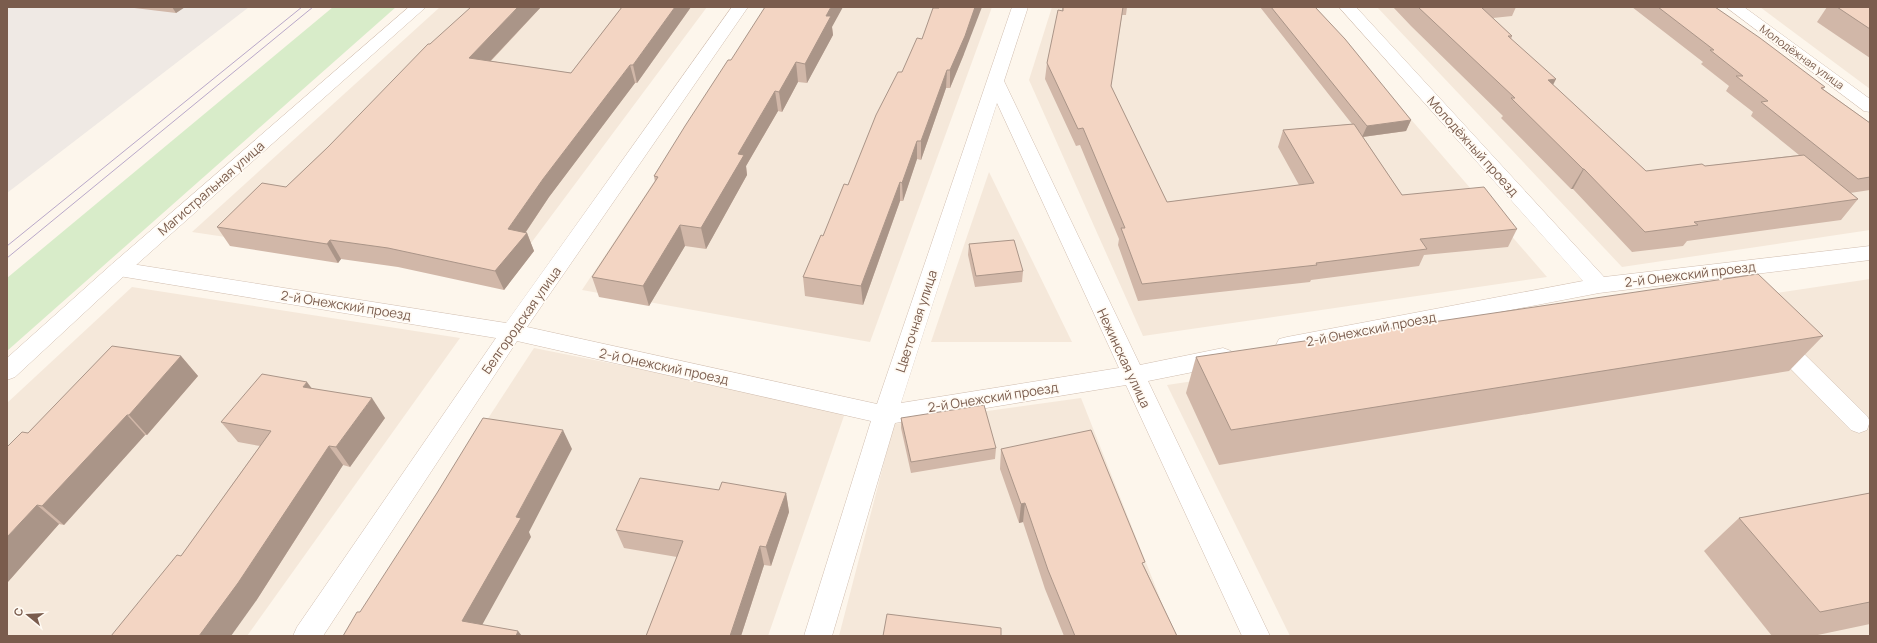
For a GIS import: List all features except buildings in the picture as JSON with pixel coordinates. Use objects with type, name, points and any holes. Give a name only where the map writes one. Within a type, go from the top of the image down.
[{"type":"street","name":"Магистральная улица","points":[[7,371],[119,269],[418,7]]},
{"type":"street","name":"Белгородская улица","points":[[307,636],[512,332],[740,7]]},
{"type":"street","name":"Цветочная улица","points":[[818,636],[885,415],[1020,7]]},
{"type":"street","name":"Молодёжный проезд","points":[[1347,7],[1599,285]]},
{"type":"street","name":"Молодёжная улица","points":[[1734,7],[1870,107]]},
{"type":"street","name":"Нежинская улица","points":[[995,80],[1132,375],[1256,636]]},
{"type":"street","name":"2-й Онежский проезд","points":[[1264,350],[1599,285],[1870,252]]},
{"type":"street","name":"2-й Онежский проезд","points":[[119,269],[512,332],[885,415],[1132,375],[1241,354]]},
{"type":"street","points":[[1708,272],[1725,289]]},
{"type":"street","points":[[1764,328],[1859,422]]},
{"type":"shaded area","points":[[7,7],[249,7],[7,193]]},
{"type":"shaded area","points":[[440,7],[707,7],[505,278],[192,232]]},
{"type":"shaded area","points":[[770,7],[992,7],[870,342],[582,290]]},
{"type":"shaded area","points":[[1052,7],[1314,7],[1547,277],[1143,336],[1029,80]]},
{"type":"shaded area","points":[[1377,7],[1704,7],[1870,131],[1870,230],[1622,267]]},
{"type":"shaded area","points":[[1760,7],[1870,7],[1870,89]]},
{"type":"shaded area","points":[[989,172],[1072,342],[931,342]]},
{"type":"shaded area","points":[[1870,279],[1870,636],[1290,636],[1167,385]]},
{"type":"shaded area","points":[[132,287],[460,338],[247,636],[7,636],[7,403]]},
{"type":"shaded area","points":[[534,348],[846,410],[768,636],[346,636]]},
{"type":"shaded area","points":[[1081,398],[1175,636],[839,636],[894,424]]},
{"type":"green space","points":[[333,7],[396,7],[7,351],[7,278]]},
{"type":"tram line","points":[[7,246],[302,7]]},
{"type":"tram line","points":[[7,258],[313,7]]}]
